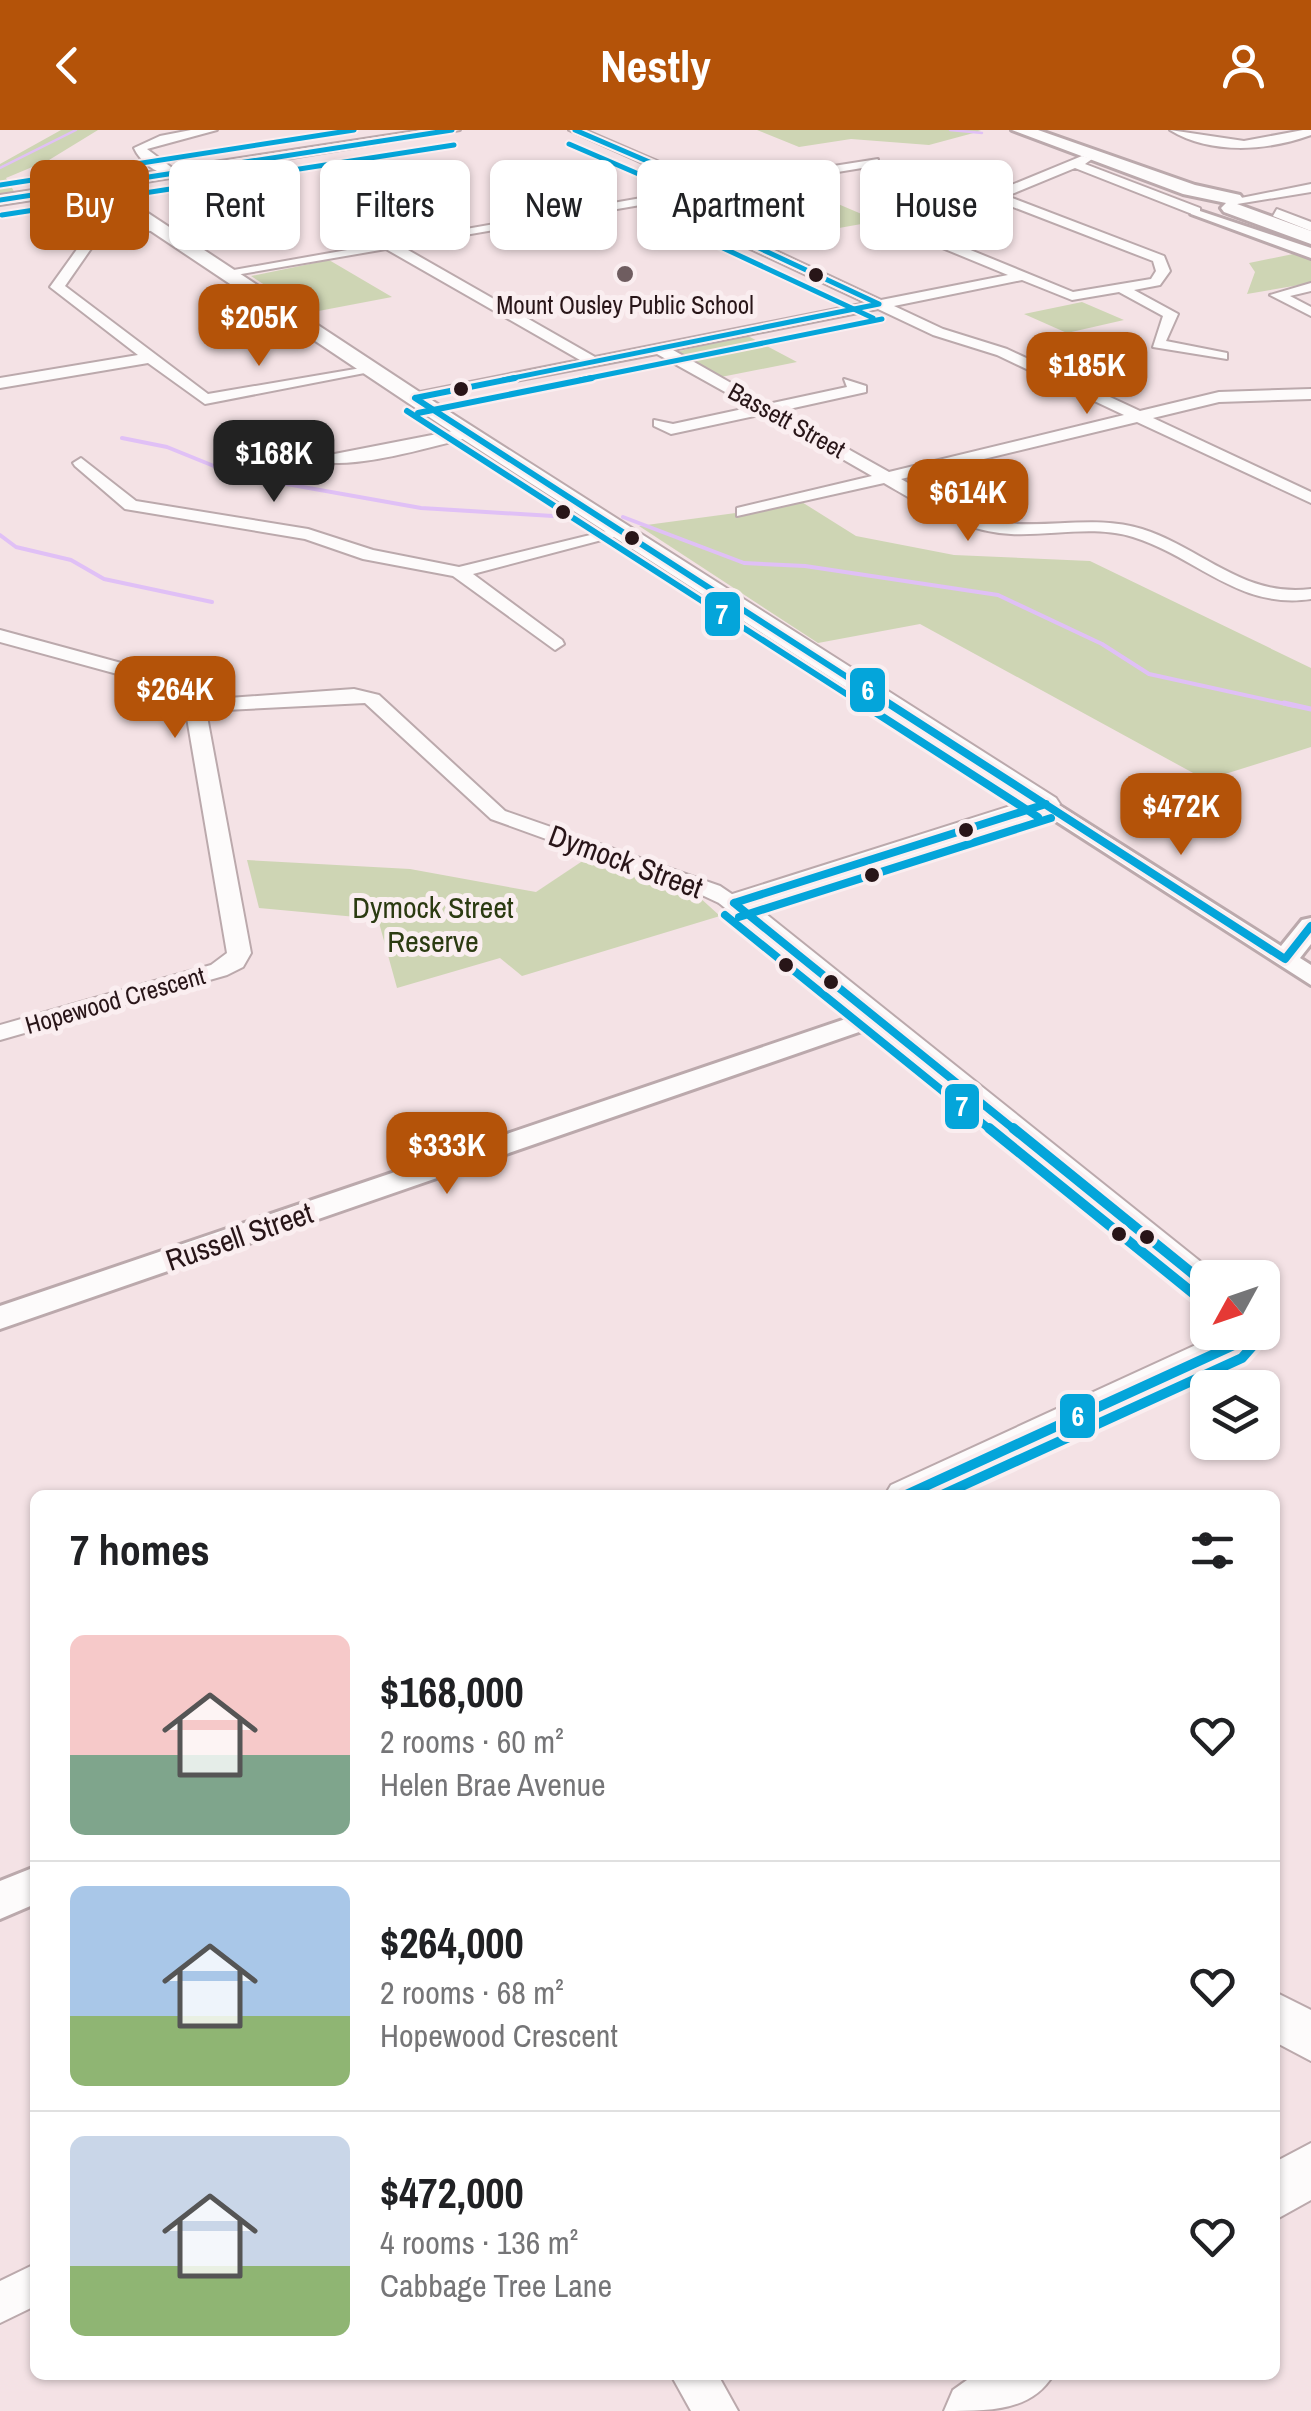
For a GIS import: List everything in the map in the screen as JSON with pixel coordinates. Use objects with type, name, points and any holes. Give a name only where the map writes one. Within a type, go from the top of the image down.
[{"type":"main road","points":[[1006,130],[1080,162],[1233,204]]},
{"type":"main road","points":[[1021,130],[1311,233]]},
{"type":"main road","points":[[256,160],[444,131]]},
{"type":"main road","points":[[0,200],[30,195]]},
{"type":"main road","points":[[149,222],[468,434],[1046,804]]},
{"type":"main road","points":[[734,903],[1046,804]]},
{"type":"main road","name":"Dymock Street","points":[[734,903],[1190,1272]]},
{"type":"main road","points":[[917,1490],[1223,1350]]},
{"type":"main road","points":[[1280,2017],[1311,2038]]},
{"type":"main road","points":[[1280,2190],[1311,2168]]},
{"type":"main road","points":[[974,2411],[1017,2380]]},
{"type":"street","points":[[169,171],[142,156],[140,148],[164,138],[211,130]]},
{"type":"street","points":[[575,130],[645,160]]},
{"type":"street","points":[[1036,130],[1181,182],[1190,190]]},
{"type":"street","points":[[1176,130],[1238,148],[1284,142],[1311,131]]},
{"type":"street","points":[[1013,189],[1080,162]]},
{"type":"street","points":[[1233,204],[1311,188]]},
{"type":"street","points":[[470,231],[637,202]]},
{"type":"street","points":[[958,250],[1072,296],[1155,282],[1162,271],[1159,258],[1013,202]]},
{"type":"street","points":[[1233,204],[1311,253]]},
{"type":"street","points":[[1277,213],[1311,233]]},
{"type":"street","points":[[155,226],[92,237],[56,287],[210,400],[373,370]]},
{"type":"street","points":[[224,273],[360,250]]},
{"type":"street","points":[[398,250],[593,362]]},
{"type":"street","points":[[763,250],[938,332],[1002,352],[1311,498]]},
{"type":"street","points":[[415,398],[1023,276]]},
{"type":"street","points":[[1311,287],[1277,295],[1311,312]]},
{"type":"street","points":[[1123,289],[1171,314],[1158,344],[1222,356]]},
{"type":"street","name":"Bassett Street","points":[[658,348],[958,518],[1005,528],[1087,528],[1145,535],[1262,596],[1291,600],[1311,594]]},
{"type":"street","points":[[0,383],[148,358]]},
{"type":"street","points":[[670,429],[861,388]]},
{"type":"street","points":[[743,512],[1220,396],[1311,394]]},
{"type":"street","points":[[322,458],[357,457],[468,434]]},
{"type":"street","points":[[81,463],[132,505],[308,534],[368,556],[458,572],[623,532]]},
{"type":"street","points":[[458,572],[554,644]]},
{"type":"street","points":[[0,636],[184,686],[195,706]]},
{"type":"street","name":"Dymock Street","points":[[195,706],[354,695],[372,699],[498,815],[712,891],[734,903]]},
{"type":"street","name":"Hopewood Crescent","points":[[0,1033],[235,962],[239,953],[195,706]]},
{"type":"street","points":[[1046,804],[1311,976]]},
{"type":"street","points":[[1285,959],[1311,926]]},
{"type":"street","name":"Russell Street","points":[[0,1318],[874,1017]]},
{"type":"street","points":[[0,1901],[30,1887]]},
{"type":"street","points":[[0,2302],[30,2287]]},
{"type":"street","points":[[696,2380],[716,2411]]},
{"type":"green space","points":[[61,130],[98,130],[49,160],[30,160],[30,168],[6,178],[15,193],[0,195],[0,164]]},
{"type":"green space","points":[[757,130],[981,131],[929,145],[851,139],[799,147]]},
{"type":"green space","points":[[840,205],[860,213],[860,224],[840,228]]},
{"type":"green space","points":[[1303,252],[1311,255],[1311,283],[1247,294],[1255,272],[1249,263]]},
{"type":"green space","points":[[329,260],[392,297],[308,313],[251,276]]},
{"type":"green space","points":[[1082,302],[1124,320],[1067,333],[1024,314]]},
{"type":"green space","points":[[746,335],[797,362],[721,377],[676,352]]},
{"type":"green space","points":[[797,499],[856,536],[954,555],[1090,561],[1311,668],[1311,747],[1206,780],[920,624],[818,643],[639,526],[743,512]]},
{"type":"green space","name":"Dymock Street Reserve","points":[[587,858],[698,896],[720,916],[522,976],[500,958],[397,988],[378,919],[259,908],[247,860],[410,869],[536,892]]},
{"type":"waterway","points":[[0,168],[76,130]]},
{"type":"waterway","points":[[950,130],[982,133]]},
{"type":"waterway","points":[[122,438],[167,447],[236,475],[421,508],[553,516]]},
{"type":"waterway","points":[[623,517],[744,563],[805,566],[998,595],[1102,644],[1149,674],[1295,706]]},
{"type":"waterway","points":[[0,535],[16,547],[71,560],[104,579],[212,602]]},
{"type":"waterway","points":[[1284,703],[1311,709]]},
{"type":"transit line","points":[[0,185],[354,130]]},
{"type":"transit line","name":"2","points":[[0,200],[452,130]]},
{"type":"transit line","name":"6","points":[[575,130],[645,160]]},
{"type":"transit line","name":"7","points":[[569,144],[637,173]]},
{"type":"transit line","points":[[2,215],[454,145]]},
{"type":"transit line","name":"7","points":[[727,250],[873,318]]},
{"type":"transit line","name":"6","points":[[763,250],[879,304]]},
{"type":"transit line","name":"6","points":[[415,398],[879,304]]},
{"type":"transit line","name":"7","points":[[418,413],[882,319]]},
{"type":"transit line","name":"6","points":[[415,398],[1285,959],[1311,926]]},
{"type":"transit line","name":"7","points":[[407,411],[1038,817]]},
{"type":"transit line","name":"6","points":[[734,903],[1046,804]]},
{"type":"transit line","name":"7","points":[[739,917],[1051,818]]},
{"type":"transit line","name":"6","points":[[734,903],[1190,1271]]},
{"type":"transit line","name":"7","points":[[725,915],[1190,1291]]},
{"type":"transit line","name":"6","points":[[917,1490],[1223,1350]]},
{"type":"transit line","name":"7","points":[[953,1490],[1242,1358],[1249,1350]]},
{"type":"place","name":"Mount Ousley Public School","points":[[625,274]]}]
